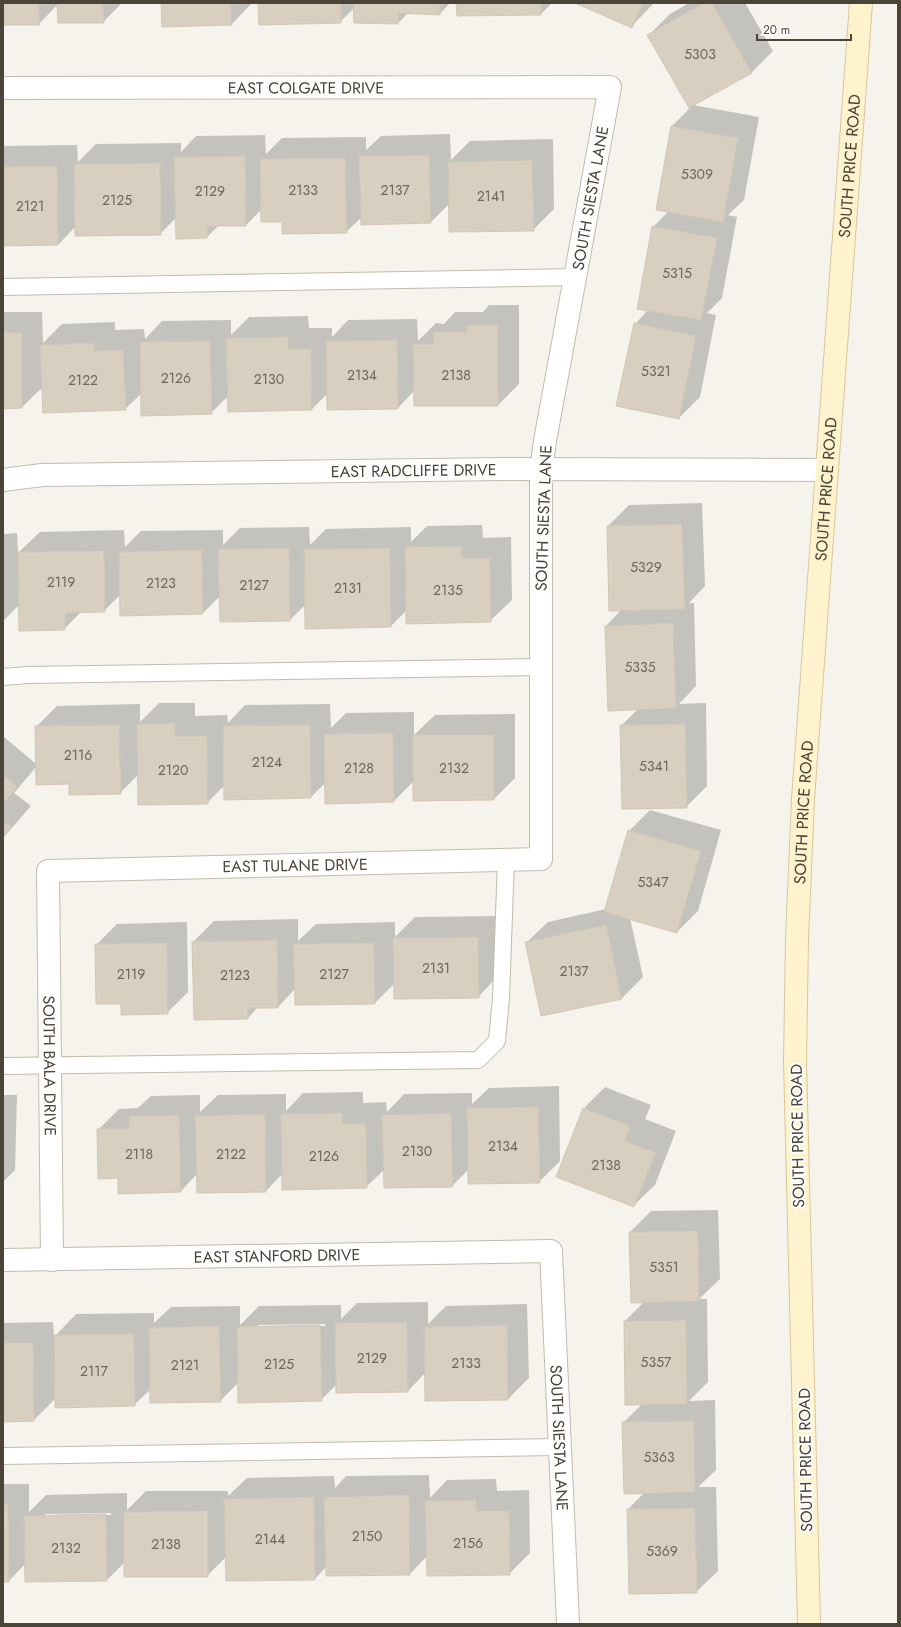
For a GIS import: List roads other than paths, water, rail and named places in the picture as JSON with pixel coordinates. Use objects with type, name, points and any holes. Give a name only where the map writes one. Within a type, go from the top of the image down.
[{"type":"main road","name":"SOUTH PRICE ROAD","points":[[809,1624],[795,1053],[797,939],[802,799],[813,664],[825,470],[861,3]]},
{"type":"street","name":"EAST COLGATE DRIVE","points":[[3,88],[610,87]]},
{"type":"street","name":"SOUTH SIESTA LANE","points":[[541,859],[541,470],[545,441],[610,87]]},
{"type":"street","name":"EAST RADCLIFFE DRIVE","points":[[3,480],[42,475],[541,470],[825,470]]},
{"type":"street","name":"EAST TULANE DRIVE","points":[[48,871],[541,859]]},
{"type":"street","name":"SOUTH BALA DRIVE","points":[[48,871],[52,1260]]},
{"type":"street","name":"SOUTH SIESTA LANE","points":[[551,1251],[568,1624]]},
{"type":"street","name":"EAST STANFORD DRIVE","points":[[3,1260],[551,1251]]},
{"type":"lane","points":[[3,287],[576,277]]},
{"type":"lane","points":[[3,677],[28,675],[541,667]]},
{"type":"lane","points":[[3,1066],[478,1060],[497,1040],[501,998],[506,859]]},
{"type":"lane","points":[[3,1456],[560,1447]]}]
